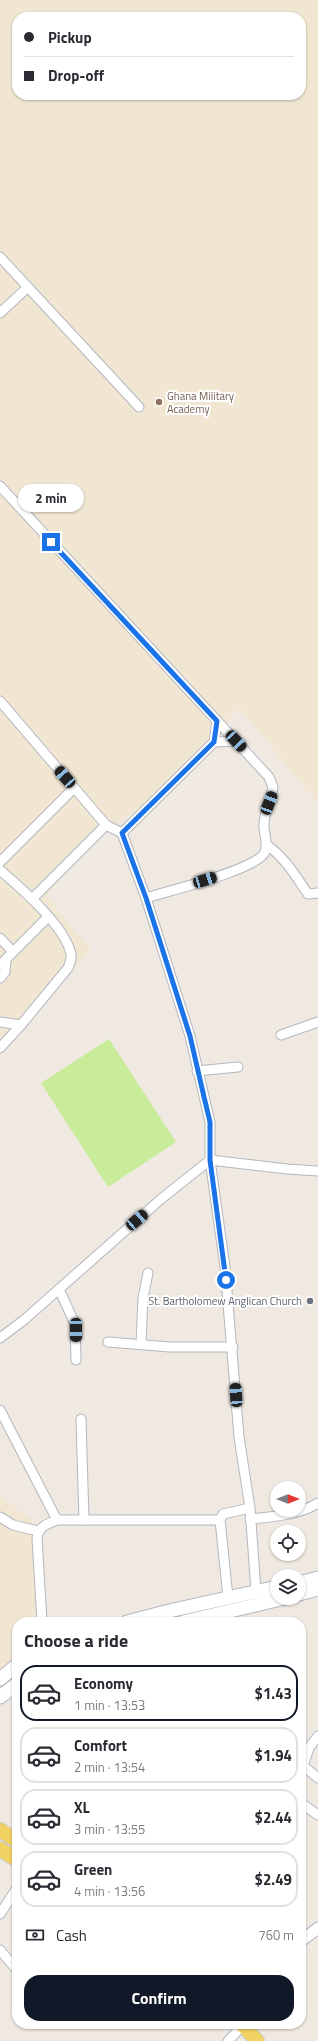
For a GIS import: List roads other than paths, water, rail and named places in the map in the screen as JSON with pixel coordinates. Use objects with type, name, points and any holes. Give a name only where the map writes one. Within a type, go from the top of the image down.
[{"type":"main road","points":[[306,1581],[318,1578]]},
{"type":"main road","points":[[146,1617],[228,1597],[270,1589]]},
{"type":"main road","points":[[306,1592],[318,1589]]},
{"type":"main road","points":[[205,1617],[270,1602]]},
{"type":"main road","points":[[0,1679],[12,1669]]},
{"type":"main road","points":[[0,1697],[12,1688]]},
{"type":"main road","points":[[0,1830],[12,1838]]},
{"type":"main road","points":[[0,1849],[12,1857]]},
{"type":"main road","points":[[249,2029],[257,2041]]},
{"type":"main road","points":[[252,2029],[268,2041]]},
{"type":"street","points":[[0,257],[27,288],[139,407]]},
{"type":"street","points":[[0,313],[27,288]]},
{"type":"street","points":[[0,486],[269,777],[273,786],[265,812],[264,827],[267,845],[264,854],[257,861],[236,871],[146,898]]},
{"type":"street","points":[[0,702],[106,825],[122,833],[146,898],[190,1036],[210,1122],[210,1160],[225,1267],[233,1347],[239,1437],[250,1508],[256,1591]]},
{"type":"street","points":[[122,833],[214,742],[217,721]]},
{"type":"street","points":[[214,742],[236,741]]},
{"type":"street","points":[[0,862],[74,788]]},
{"type":"street","points":[[32,899],[106,825]]},
{"type":"street","points":[[267,845],[282,857],[308,894],[318,893]]},
{"type":"street","points":[[0,870],[32,899],[48,917],[68,946],[72,960],[68,968],[0,1048]]},
{"type":"street","points":[[0,978],[5,972],[3,962],[48,917]]},
{"type":"street","points":[[0,938],[14,952]]},
{"type":"street","points":[[0,1022],[21,1025]]},
{"type":"street","points":[[281,1035],[318,1022]]},
{"type":"street","points":[[197,1071],[238,1067]]},
{"type":"street","points":[[0,1338],[24,1320],[161,1199],[210,1160],[318,1171]]},
{"type":"street","points":[[141,1343],[143,1298],[148,1273]]},
{"type":"street","points":[[59,1289],[75,1324],[76,1360]]},
{"type":"street","points":[[108,1342],[141,1343],[170,1347],[233,1347]]},
{"type":"street","points":[[0,1410],[58,1520]]},
{"type":"street","points":[[82,1419],[84,1520]]},
{"type":"street","points":[[250,1519],[292,1512],[318,1503]]},
{"type":"street","points":[[228,1597],[220,1520],[223,1514],[250,1508]]},
{"type":"street","points":[[0,1517],[13,1525],[38,1531]]},
{"type":"street","points":[[42,1617],[37,1538],[38,1531],[43,1526],[58,1520],[220,1520]]},
{"type":"street","points":[[306,1756],[318,1736]]},
{"type":"street","points":[[306,1768],[318,1778]]},
{"type":"street","points":[[306,1807],[318,1816]]},
{"type":"street","points":[[0,1914],[12,1896]]},
{"type":"street","points":[[306,1937],[318,1928]]},
{"type":"street","points":[[0,1950],[12,1964]]},
{"type":"street","points":[[228,2041],[241,2029]]},
{"type":"place","name":"Ghana Military Academy","points":[[159,402]]},
{"type":"place","name":"St. Bartholomew Anglican Church","points":[[310,1301]]}]
